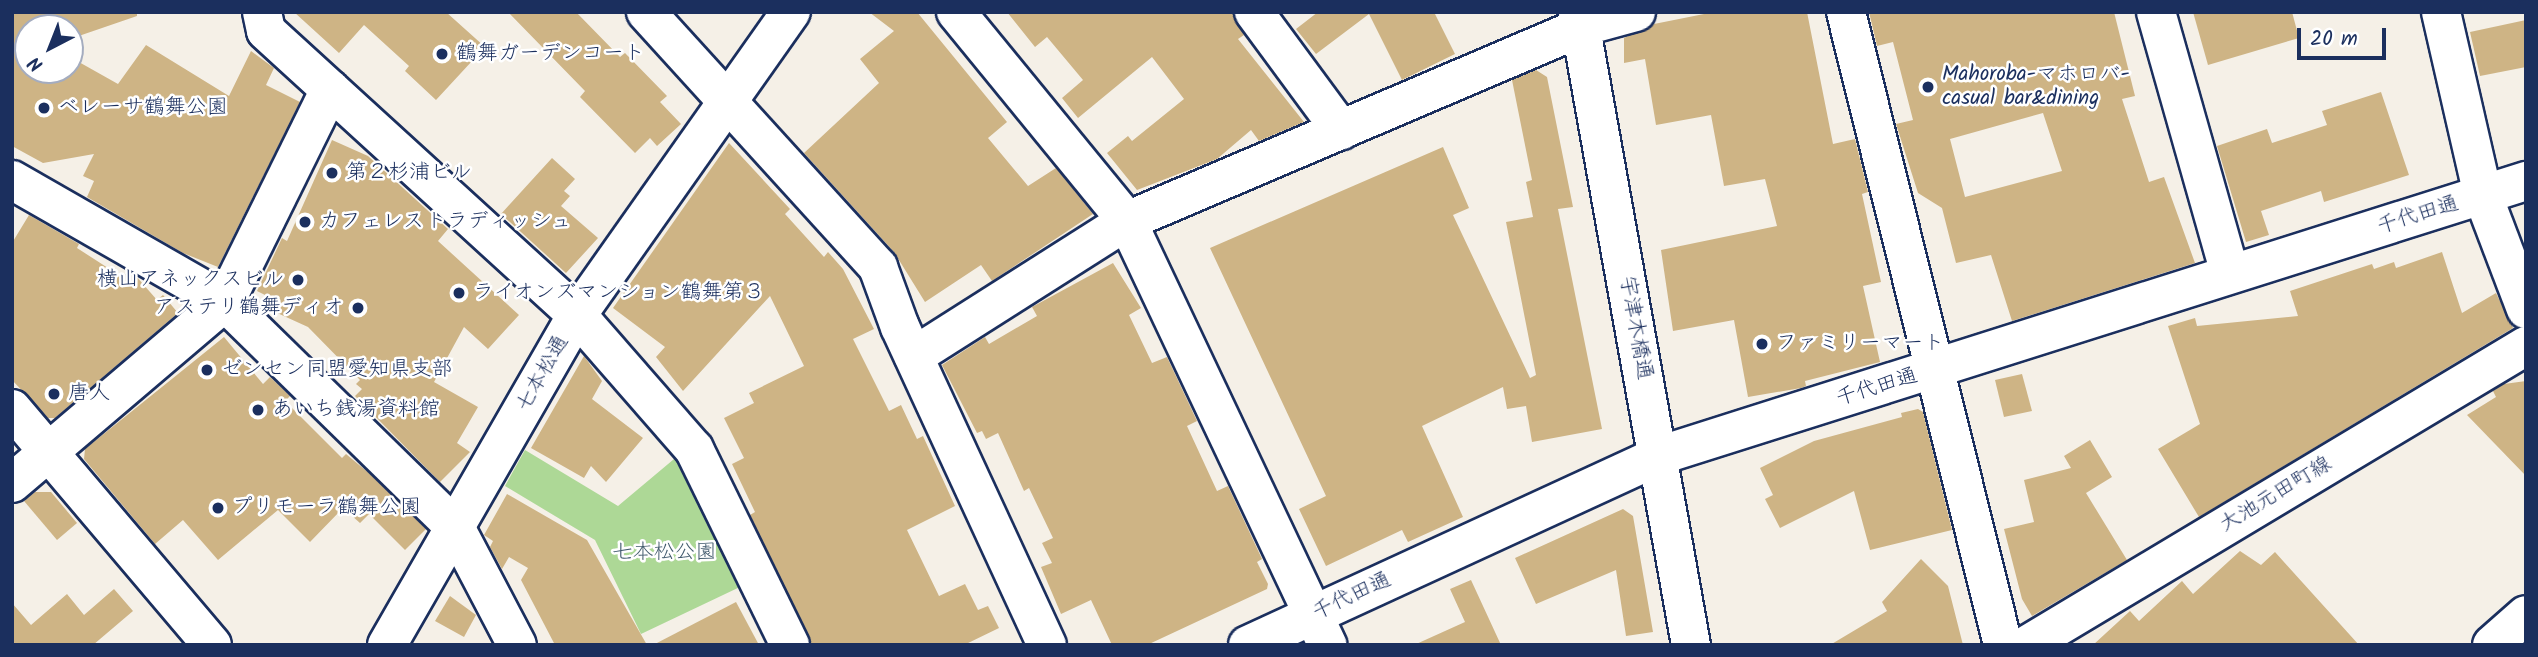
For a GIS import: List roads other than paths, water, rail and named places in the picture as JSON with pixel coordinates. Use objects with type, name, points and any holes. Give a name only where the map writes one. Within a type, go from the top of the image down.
[{"type":"street","points":[[262,12],[266,32],[577,315],[694,449],[790,645]]},
{"type":"street","points":[[646,12],[878,267],[914,356],[1046,645]]},
{"type":"street","name":"七本松通","points":[[387,645],[577,315],[791,12]]},
{"type":"street","points":[[956,12],[1127,221],[1320,630]]},
{"type":"street","points":[[1254,12],[1341,130]]},
{"type":"street","points":[[914,356],[1127,221],[1341,130],[1579,20],[1636,12]]},
{"type":"street","points":[[1846,12],[2003,645]]},
{"type":"street","points":[[2156,12],[2230,273]]},
{"type":"street","points":[[2441,12],[2483,196],[2526,309]]},
{"type":"street","name":"宇津木橋通","points":[[1579,20],[1691,645]]},
{"type":"street","points":[[12,483],[225,302],[330,90]]},
{"type":"street","points":[[12,180],[225,302],[455,527],[517,645]]},
{"type":"street","name":"千代田通","points":[[1248,645],[1320,630],[1658,456],[2526,181]]},
{"type":"street","name":"大池元田町線","points":[[2027,645],[2526,346]]},
{"type":"street","points":[[12,409],[212,645]]},
{"type":"street","points":[[2492,645],[2526,615]]},
{"type":"place","name":"鶴舞ガーデンコート","points":[[442,54]]},
{"type":"place","name":"Mahoroba-マホロバ- casual bar&dining","points":[[1928,87]]},
{"type":"place","name":"ベレーサ鶴舞公園","points":[[44,108]]},
{"type":"place","name":"第２杉浦ビル","points":[[332,173]]},
{"type":"place","name":"カフェレストラディッシュ","points":[[305,222]]},
{"type":"place","name":"横山アネックスビル","points":[[298,280]]},
{"type":"place","name":"ライオンズマンション鶴舞第３","points":[[459,293]]},
{"type":"place","name":"アステリ鶴舞ディオ","points":[[358,308]]},
{"type":"place","name":"ファミリーマート","points":[[1762,344]]},
{"type":"place","name":"ゼンセン同盟愛知県支部","points":[[207,370]]},
{"type":"place","name":"唐人","points":[[54,394]]},
{"type":"place","name":"あいち銭湯資料館","points":[[258,410]]},
{"type":"place","name":"プリモーラ鶴舞公園","points":[[218,508]]},
{"type":"park label","name":"七本松公園","points":[[664,553]]}]
